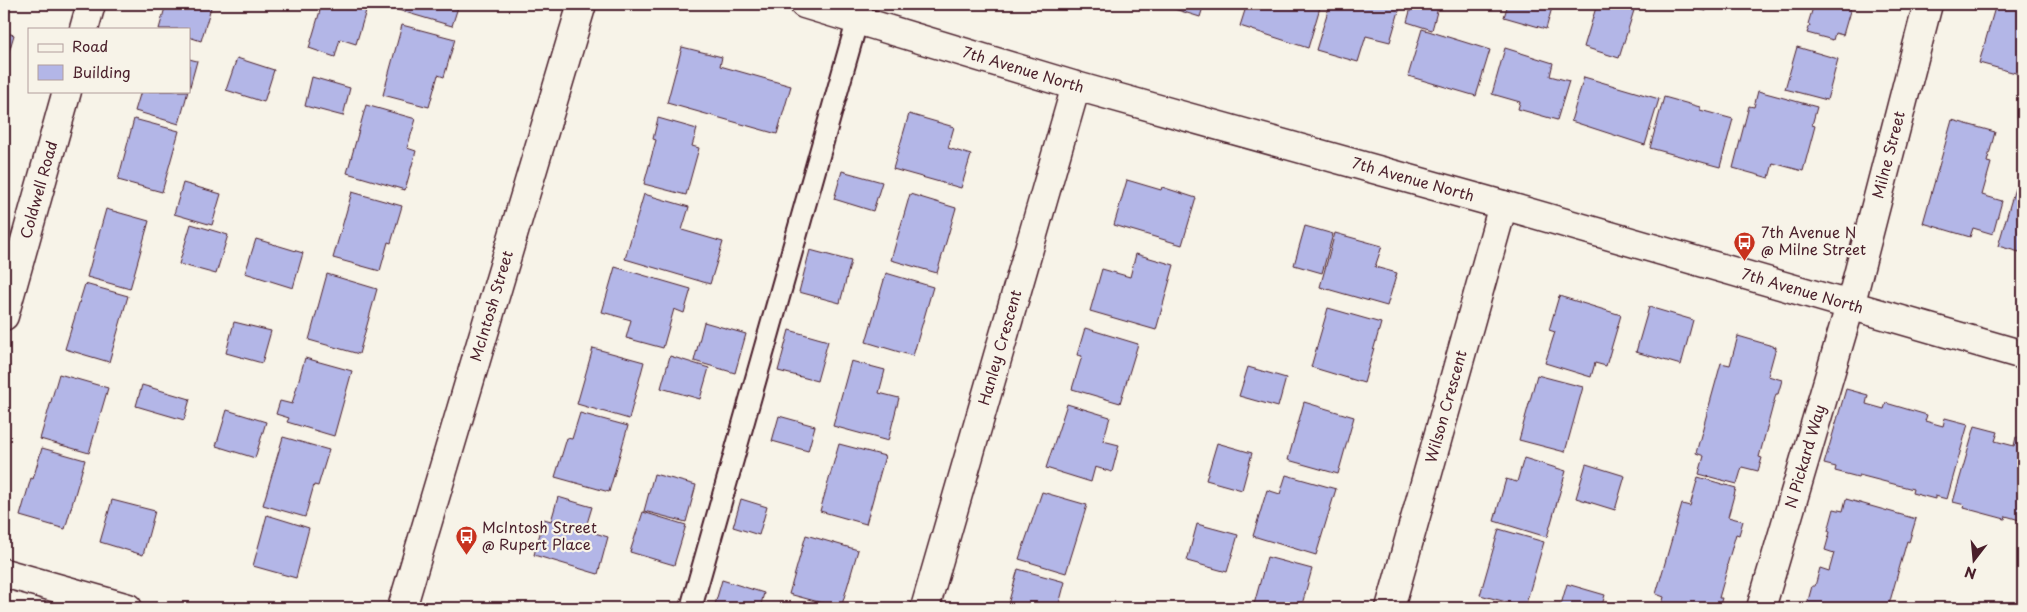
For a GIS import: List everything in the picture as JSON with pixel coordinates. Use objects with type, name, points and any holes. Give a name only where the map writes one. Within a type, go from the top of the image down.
[{"type":"street","points":[[84,28],[91,4]]},
{"type":"street","name":"McIntosh Street","points":[[402,608],[582,4]]},
{"type":"street","name":"7th Avenue North","points":[[804,4],[860,12],[1076,86],[1503,205],[2023,355]]},
{"type":"street","name":"Milne Street","points":[[1850,306],[1928,4]]},
{"type":"street","name":"Hanley Crescent","points":[[924,608],[1076,86]]},
{"type":"street","name":"Coldwell Road","points":[[4,316],[67,92]]},
{"type":"street","name":"Wilson Crescent","points":[[1390,608],[1503,205]]},
{"type":"street","name":"N Pickard Way","points":[[1761,608],[1850,306]]},
{"type":"street","points":[[4,573],[128,608]]},
{"type":"lane","points":[[691,608],[860,12]]},
{"type":"building","points":[[166,4],[212,4],[201,41],[190,37],[190,28],[159,28]]},
{"type":"building","points":[[322,4],[368,4],[356,44],[340,39],[335,57],[309,48]]},
{"type":"building","points":[[388,4],[459,4],[452,26],[398,10],[399,7]]},
{"type":"building","points":[[1158,4],[1204,4],[1200,17]]},
{"type":"building","points":[[1247,4],[1321,4],[1308,48],[1240,26]]},
{"type":"building","points":[[1330,4],[1401,4],[1390,42],[1366,36],[1358,62],[1316,50]]},
{"type":"building","points":[[1412,4],[1439,4],[1432,30],[1407,22]]},
{"type":"building","points":[[1508,4],[1553,4],[1546,29],[1504,17]]},
{"type":"building","points":[[1597,4],[1636,4],[1619,58],[1584,47]]},
{"type":"building","points":[[1691,4],[1708,4],[1706,11],[1690,7]]},
{"type":"building","points":[[1814,4],[1852,4],[1843,35],[1835,33],[1833,40],[1807,33]]},
{"type":"building","points":[[1996,4],[2023,4],[2023,75],[1979,63]]},
{"type":"building","points":[[402,25],[455,39],[444,77],[438,75],[429,107],[383,95]]},
{"type":"building","points":[[1422,29],[1490,50],[1476,96],[1408,76]]},
{"type":"building","points":[[4,32],[14,35],[4,68]]},
{"type":"building","points":[[682,47],[722,57],[720,66],[791,86],[777,134],[667,103]]},
{"type":"building","points":[[1797,47],[1838,59],[1827,100],[1785,89]]},
{"type":"building","points":[[1505,48],[1553,63],[1550,76],[1569,81],[1557,120],[1518,109],[1520,102],[1492,94]]},
{"type":"building","points":[[237,58],[274,70],[264,102],[226,90]]},
{"type":"building","points":[[190,59],[197,61],[190,86]]},
{"type":"building","points":[[312,77],[350,88],[343,116],[305,106]]},
{"type":"building","points":[[1584,77],[1659,99],[1645,145],[1571,121]]},
{"type":"building","points":[[1758,91],[1817,107],[1812,125],[1815,126],[1803,171],[1773,163],[1769,178],[1733,168],[1749,106],[1754,107]]},
{"type":"building","points":[[141,92],[188,92],[179,124],[135,111]]},
{"type":"building","points":[[1664,97],[1733,119],[1720,167],[1650,148]]},
{"type":"building","points":[[366,105],[416,119],[407,148],[416,151],[405,190],[347,173]]},
{"type":"building","points":[[909,114],[954,127],[948,148],[971,155],[961,188],[893,169]]},
{"type":"building","points":[[658,118],[697,129],[692,146],[699,148],[686,195],[644,184],[656,140],[653,139]]},
{"type":"building","points":[[134,119],[179,131],[162,192],[118,180]]},
{"type":"building","points":[[1952,120],[1995,132],[1987,162],[1991,163],[1982,195],[2002,201],[1993,234],[1973,228],[1970,237],[1923,223]]},
{"type":"building","points":[[842,171],[882,182],[873,211],[834,199]]},
{"type":"building","points":[[1127,180],[1161,190],[1162,187],[1196,198],[1182,245],[1114,225]]},
{"type":"building","points":[[183,183],[221,194],[212,225],[174,214]]},
{"type":"building","points":[[2015,188],[2023,190],[2023,253],[1998,246]]},
{"type":"building","points":[[352,192],[402,206],[391,243],[388,242],[380,271],[333,258]]},
{"type":"building","points":[[644,194],[689,207],[682,230],[723,242],[710,284],[625,259]]},
{"type":"building","points":[[910,194],[956,208],[937,273],[891,260]]},
{"type":"building","points":[[106,209],[149,221],[130,289],[87,277]]},
{"type":"building","points":[[191,224],[228,235],[216,274],[179,264]]},
{"type":"building","points":[[1305,226],[1333,234],[1322,273],[1294,265]]},
{"type":"building","points":[[1335,233],[1382,246],[1375,267],[1397,273],[1387,306],[1320,287]]},
{"type":"building","points":[[256,239],[303,253],[293,288],[245,273]]},
{"type":"building","points":[[810,250],[851,261],[840,303],[799,292]]},
{"type":"building","points":[[1136,254],[1174,265],[1156,330],[1090,311],[1102,269],[1130,277]]},
{"type":"building","points":[[615,267],[691,289],[684,313],[674,309],[663,348],[626,338],[631,320],[602,312]]},
{"type":"building","points":[[886,273],[933,287],[913,356],[866,342]]},
{"type":"building","points":[[327,274],[377,289],[359,354],[309,340]]},
{"type":"building","points":[[85,284],[128,296],[109,362],[65,349]]},
{"type":"building","points":[[1559,296],[1621,315],[1606,366],[1595,363],[1591,377],[1545,363],[1555,332],[1549,330]]},
{"type":"building","points":[[1649,307],[1693,320],[1681,365],[1636,352]]},
{"type":"building","points":[[1328,308],[1381,323],[1364,383],[1311,367]]},
{"type":"building","points":[[234,322],[271,331],[262,363],[226,353]]},
{"type":"building","points":[[704,322],[746,334],[735,373],[694,361]]},
{"type":"building","points":[[1085,328],[1138,344],[1120,403],[1072,389],[1082,356],[1077,355]]},
{"type":"building","points":[[789,330],[828,341],[817,381],[778,371]]},
{"type":"building","points":[[1738,336],[1776,347],[1768,376],[1782,380],[1778,394],[1776,394],[1759,457],[1762,458],[1758,471],[1742,467],[1737,484],[1699,474],[1704,456],[1696,453],[1721,363],[1730,365]]},
{"type":"building","points":[[593,348],[644,362],[629,419],[577,404]]},
{"type":"building","points":[[670,356],[709,368],[700,399],[661,388]]},
{"type":"building","points":[[305,358],[352,371],[334,436],[287,422],[289,418],[276,414],[280,401],[292,404]]},
{"type":"building","points":[[851,361],[885,370],[879,393],[899,398],[888,441],[833,426]]},
{"type":"building","points":[[1248,367],[1286,378],[1278,407],[1239,396]]},
{"type":"building","points":[[59,374],[108,388],[89,453],[40,439]]},
{"type":"building","points":[[1537,375],[1583,387],[1565,452],[1519,440]]},
{"type":"building","points":[[142,385],[190,399],[184,420],[136,406]]},
{"type":"building","points":[[1846,389],[1868,395],[1866,404],[1884,409],[1886,403],[1927,415],[1925,421],[1943,426],[1945,418],[1968,424],[1947,499],[1935,496],[1935,499],[1912,493],[1913,489],[1835,471],[1836,467],[1824,464]]},
{"type":"building","points":[[1304,402],[1354,417],[1338,474],[1288,460]]},
{"type":"building","points":[[1067,404],[1110,417],[1103,441],[1119,445],[1112,472],[1095,467],[1091,482],[1046,468]]},
{"type":"building","points":[[227,410],[266,422],[255,458],[216,446]]},
{"type":"building","points":[[580,413],[628,426],[609,492],[555,477],[567,438],[572,439]]},
{"type":"building","points":[[779,416],[815,426],[808,451],[772,441]]},
{"type":"building","points":[[1975,426],[1998,432],[1995,441],[2014,446],[2016,437],[2023,439],[2023,521],[2006,516],[2005,519],[1964,508],[1965,505],[1953,502]]},
{"type":"building","points":[[283,437],[329,450],[318,486],[314,485],[305,517],[263,505]]},
{"type":"building","points":[[1217,443],[1252,453],[1242,490],[1206,480]]},
{"type":"building","points":[[839,444],[885,456],[866,524],[820,511]]},
{"type":"building","points":[[42,448],[85,460],[65,529],[20,516]]},
{"type":"building","points":[[1524,458],[1566,471],[1547,537],[1494,521],[1506,479],[1517,482]]},
{"type":"building","points":[[1586,464],[1625,476],[1615,510],[1576,498]]},
{"type":"building","points":[[654,474],[696,485],[686,522],[644,511]]},
{"type":"building","points":[[1286,475],[1336,489],[1316,555],[1253,536],[1267,490],[1280,494]]},
{"type":"building","points":[[1698,477],[1736,488],[1728,517],[1743,521],[1739,535],[1736,534],[1727,565],[1719,598],[1722,598],[1719,608],[1661,608],[1664,597],[1656,594],[1682,504],[1690,506]]},
{"type":"building","points":[[1042,492],[1087,505],[1066,573],[1019,559]]},
{"type":"building","points":[[558,497],[592,507],[585,530],[608,537],[598,574],[534,555],[544,519],[551,521]]},
{"type":"building","points":[[741,499],[767,507],[759,535],[733,527]]},
{"type":"building","points":[[1846,499],[1916,519],[1909,542],[1907,541],[1888,608],[1806,608],[1812,586],[1815,586],[1820,568],[1829,571],[1834,553],[1825,550],[1830,532],[1828,531],[1834,509],[1843,511]]},
{"type":"building","points":[[112,500],[155,511],[143,555],[100,542]]},
{"type":"building","points":[[643,512],[686,525],[674,565],[630,552]]},
{"type":"building","points":[[267,515],[309,528],[296,578],[253,566]]},
{"type":"building","points":[[1197,524],[1238,535],[1227,572],[1187,561]]},
{"type":"building","points":[[1499,529],[1544,542],[1525,607],[1480,595]]},
{"type":"building","points":[[806,535],[858,550],[841,608],[789,594]]},
{"type":"building","points":[[1267,557],[1312,569],[1301,608],[1253,608]]},
{"type":"building","points":[[1018,569],[1065,582],[1058,608],[1007,608]]},
{"type":"building","points":[[722,580],[764,593],[760,608],[714,608]]},
{"type":"building","points":[[1567,584],[1605,595],[1601,608],[1560,608]]},
{"type":"place","name":"7th Avenue N @ Milne Street","points":[[1745,261]]},
{"type":"place","name":"McIntosh Street @ Rupert Place","points":[[466,556]]}]
